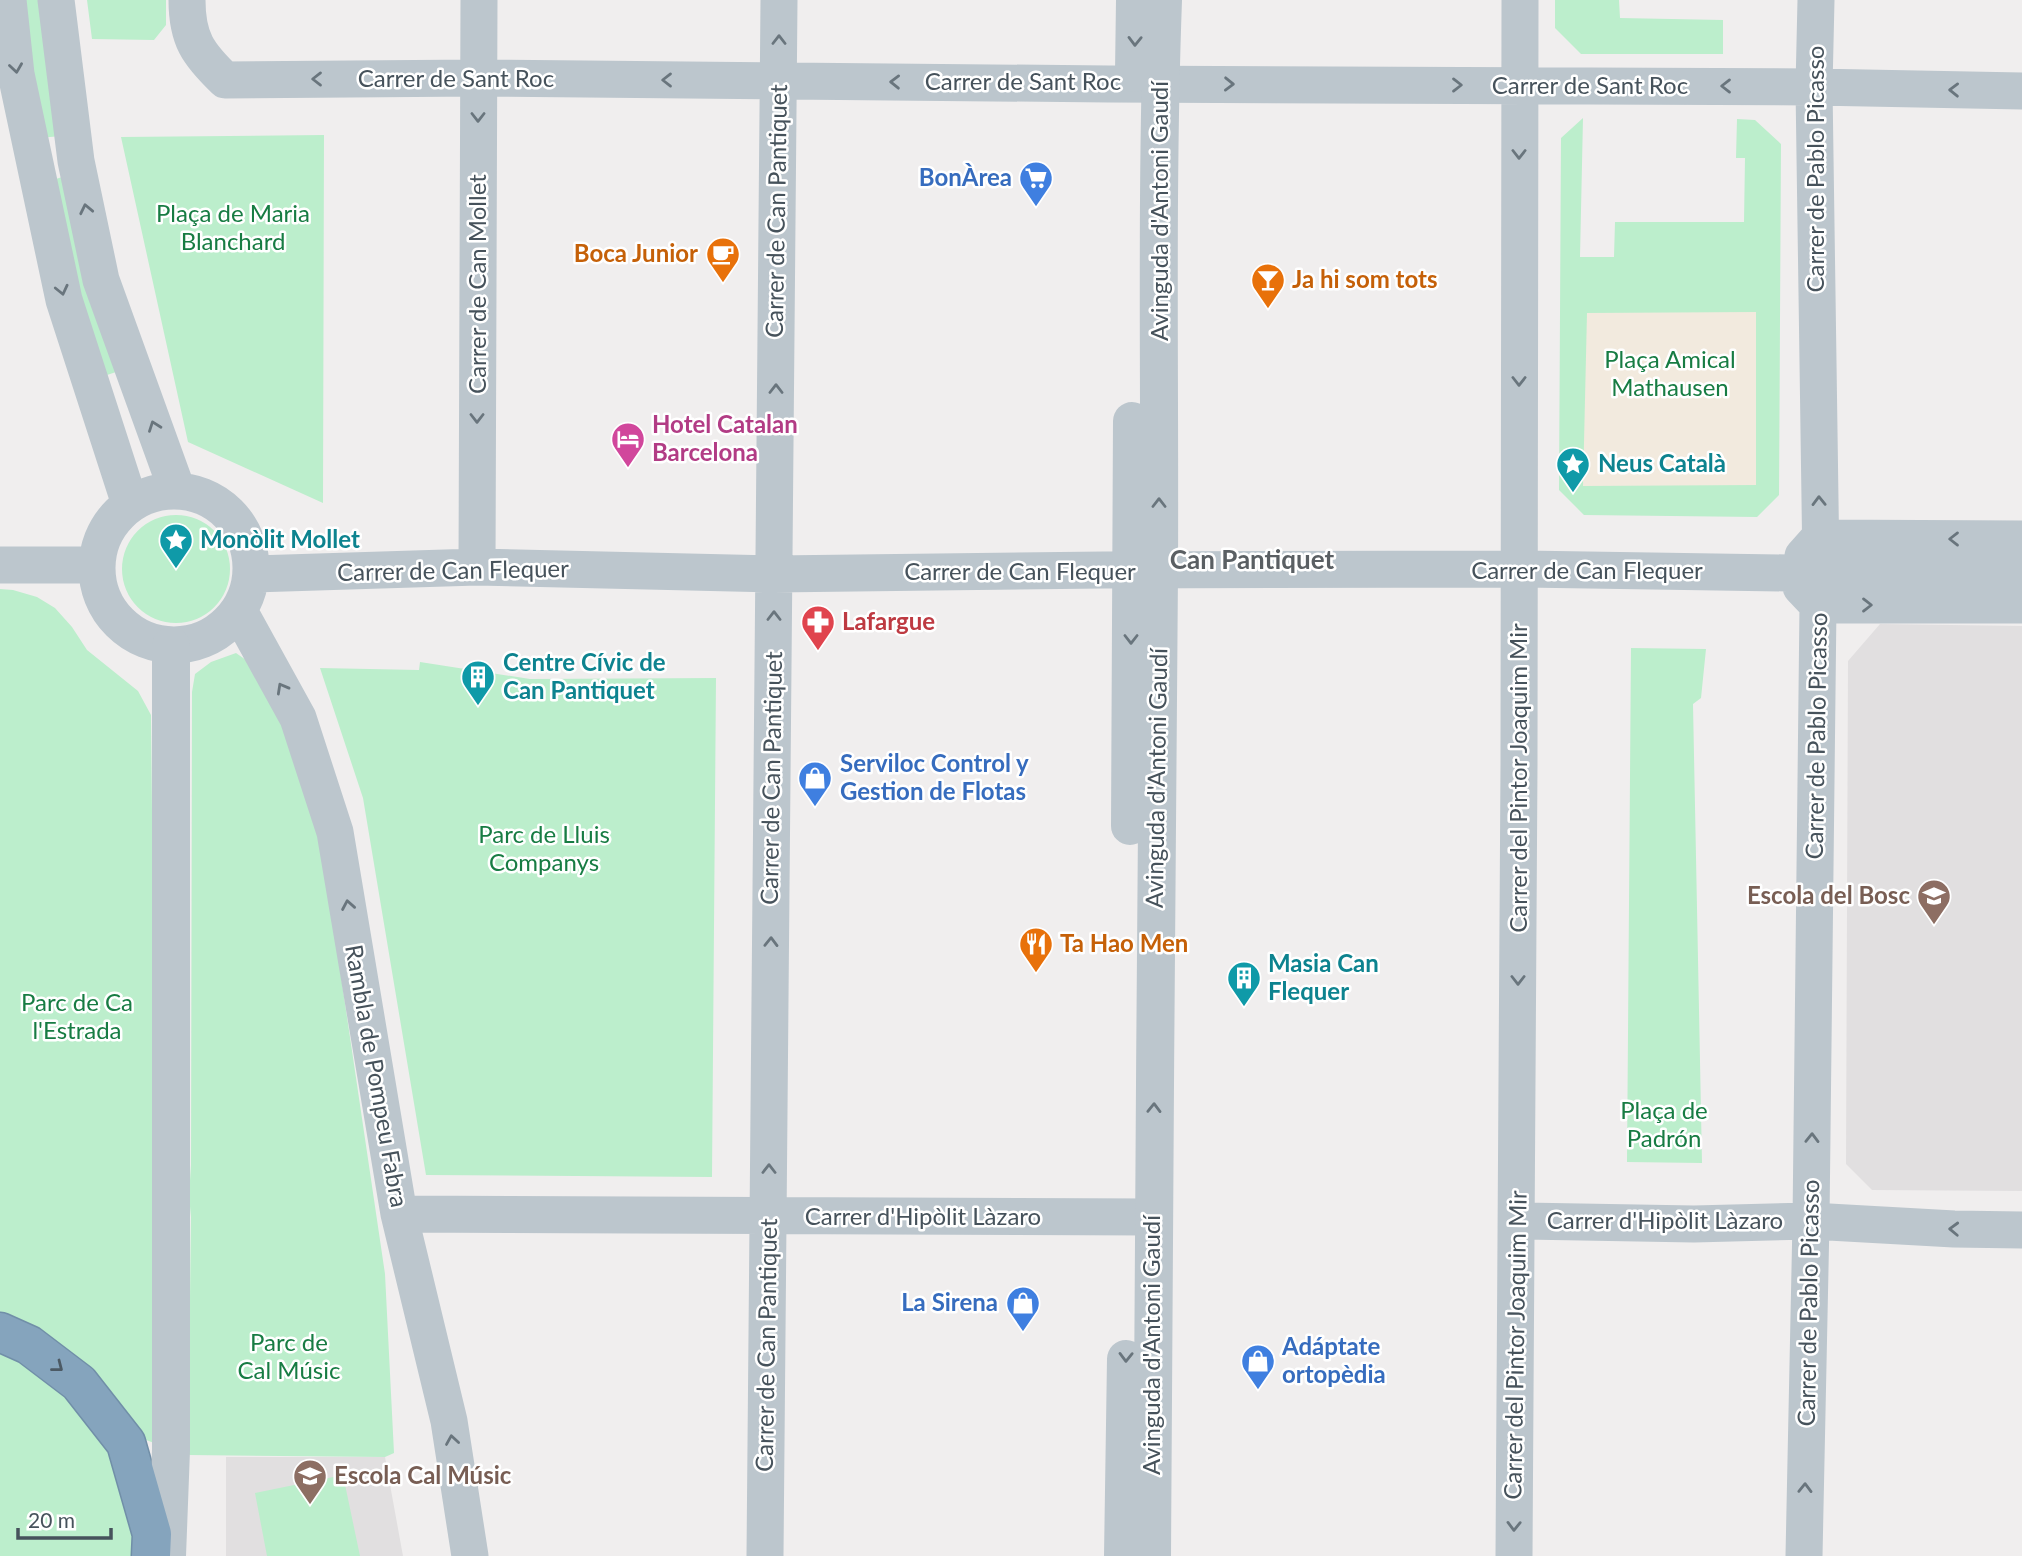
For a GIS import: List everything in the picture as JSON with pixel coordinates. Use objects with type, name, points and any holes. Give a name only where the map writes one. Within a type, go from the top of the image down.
[{"type":"highway","points":[[0,1332],[29,1345],[79,1383],[126,1443],[152,1534],[151,1556]]},
{"type":"street","points":[[8,0],[16,74],[64,300],[101,407],[130,504]]},
{"type":"street","points":[[56,0],[76,161],[101,280],[177,490]]},
{"type":"street","name":"Carrer de Sant Roc","points":[[187,0],[187,23],[201,57],[225,80],[478,78],[1814,87],[2022,91]]},
{"type":"street","name":"Carrer de Can Mollet","points":[[477,567],[479,0]]},
{"type":"street","name":"Carrer de Can Pantiquet","points":[[765,1556],[779,0]]},
{"type":"street","name":"Avinguda d'Antoni Gaudí","points":[[1124,1556],[1140,1218],[1145,571],[1158,163],[1135,0]]},
{"type":"street","name":"Avinguda d'Antoni Gaudí","points":[[1147,83],[1163,0]]},
{"type":"street","name":"Carrer del Pintor Joaquim Mir","points":[[1514,1556],[1520,569],[1520,0]]},
{"type":"street","name":"Carrer de Pablo Picasso","points":[[1804,1556],[1818,605],[1809,560],[1816,0]]},
{"type":"street","points":[[177,490],[207,497],[232,516],[248,543],[252,574],[248,593],[239,611],[220,631],[194,643],[171,646],[143,640],[123,628],[108,610],[98,588],[96,565],[101,541],[113,520],[130,504],[152,493],[177,490]]},
{"type":"street","name":"Carrer de Can Flequer","points":[[252,574],[477,567],[774,574],[1520,569],[1809,560],[2022,539]]},
{"type":"street","name":"Carrer de Can Flequer","points":[[1809,560],[2022,568]]},
{"type":"street","points":[[0,565],[96,565]]},
{"type":"street","points":[[1818,605],[2022,605]]},
{"type":"street","name":"Rambla de Pompeu Fabra","points":[[239,611],[298,718],[335,832],[399,1214],[449,1421],[470,1556]]},
{"type":"street","points":[[167,1556],[171,1368],[171,646]]},
{"type":"street","name":"Carrer d'Hipòlit Làzaro","points":[[399,1214],[1140,1218]]},
{"type":"street","name":"Avinguda d'Antoni Gaudí","points":[[1140,1218],[1152,1556]]},
{"type":"street","name":"Carrer d'Hipòlit Làzaro","points":[[1517,1221],[1694,1224],[1811,1221],[2022,1230]]},
{"type":"shaded area","name":"Escola del Bosc","points":[[1880,624],[2022,626],[2022,1191],[1872,1190],[1846,1164],[1848,661]]},
{"type":"shaded area","name":"Escola Cal Músic","points":[[226,1457],[385,1457],[403,1556],[226,1556]]},
{"type":"green space","points":[[17,0],[41,0],[62,136],[38,138]]},
{"type":"green space","points":[[87,0],[166,0],[166,25],[154,40],[92,39]]},
{"type":"green space","points":[[1555,0],[1619,0],[1620,18],[1723,20],[1723,54],[1581,54],[1555,28]]},
{"type":"green space","name":"Plaça Amical Mathausen","points":[[1583,118],[1580,257],[1614,257],[1615,222],[1744,222],[1745,158],[1736,158],[1737,119],[1755,120],[1781,144],[1779,495],[1757,517],[1584,515],[1559,490],[1561,138]]},
{"type":"green space","name":"Plaça de Maria Blanchard","points":[[324,135],[323,503],[188,442],[121,137]]},
{"type":"green space","points":[[71,174],[122,370],[101,377],[50,181]]},
{"type":"green space","points":[[176,515],[197,519],[214,531],[226,548],[230,569],[226,590],[214,607],[197,619],[176,623],[155,619],[138,607],[126,590],[122,569],[126,548],[138,531],[155,519]]},
{"type":"green space","name":"Parc de Ca l'Estrada","points":[[0,589],[37,597],[55,608],[87,650],[138,691],[151,715],[155,1099],[154,1443],[141,1438],[0,1320]]},
{"type":"green space","name":"Plaça de Padrón","points":[[1631,648],[1706,649],[1701,698],[1693,704],[1702,1163],[1627,1162]]},
{"type":"green space","name":"Parc de Cal Músic","points":[[236,653],[263,672],[317,814],[385,1274],[394,1453],[385,1457],[188,1455],[192,692],[195,674],[211,662]]},
{"type":"green space","name":"Parc de Lluis Companys","points":[[420,662],[530,679],[716,678],[712,1177],[426,1175],[363,798],[320,668],[419,670]]},
{"type":"green space","points":[[0,1349],[14,1353],[126,1443],[142,1556],[0,1556]]},
{"type":"green space","points":[[343,1475],[360,1556],[267,1556],[255,1493]]},
{"type":"sand","points":[[1756,312],[1756,485],[1583,486],[1587,313]]},
{"type":"place","name":"BonÀrea","points":[[1036,208]]},
{"type":"place","name":"Boca Junior","points":[[723,284]]},
{"type":"place","name":"Ja hi som tots","points":[[1268,310]]},
{"type":"place","name":"Hotel Catalan Barcelona","points":[[628,469]]},
{"type":"place","name":"Neus Català","points":[[1573,494]]},
{"type":"place","name":"Monòlit Mollet","points":[[176,570]]},
{"type":"place","name":"Lafargue","points":[[818,652]]},
{"type":"place","name":"Centre Cívic de Can Pantiquet","points":[[478,707]]},
{"type":"place","name":"Serviloc Control y Gestion de Flotas","points":[[815,808]]},
{"type":"place","name":"Escola del Bosc","points":[[1934,926]]},
{"type":"place","name":"Ta Hao Men","points":[[1036,974]]},
{"type":"place","name":"Masia Can Flequer","points":[[1244,1008]]},
{"type":"place","name":"La Sirena","points":[[1023,1333]]},
{"type":"place","name":"Adáptate ortopèdia","points":[[1258,1391]]},
{"type":"place","name":"Escola Cal Músic","points":[[310,1506]]},
{"type":"district","name":"Can Pantiquet","points":[[1252,560]]}]
